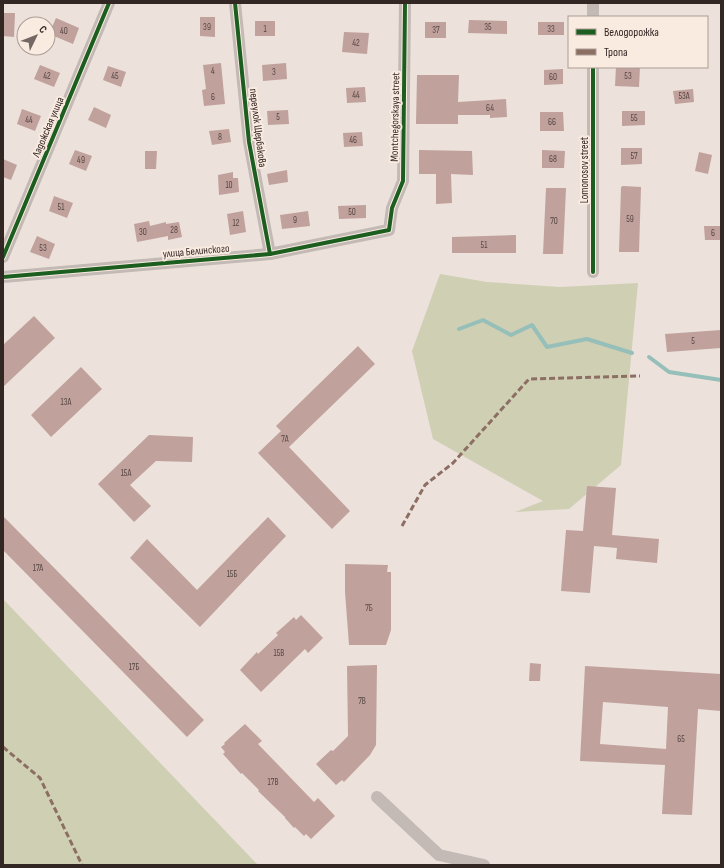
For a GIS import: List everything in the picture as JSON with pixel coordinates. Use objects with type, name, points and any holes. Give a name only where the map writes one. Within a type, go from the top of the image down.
[{"type":"street","name":"Ладожская улица","points":[[3,257],[110,3]]},
{"type":"street","name":"переулок Щербакова","points":[[235,3],[249,142],[270,254]]},
{"type":"street","name":"Montchegorskaya street","points":[[389,230],[392,208],[403,181],[405,3]]},
{"type":"street","points":[[592,3],[593,16]]},
{"type":"street","name":"Lomonosov street","points":[[593,68],[594,272]]},
{"type":"street","name":"улица Белинского","points":[[3,277],[270,254],[389,230]]},
{"type":"street","points":[[378,797],[438,855],[484,865]]},
{"type":"green space","points":[[440,274],[487,282],[560,287],[638,283],[621,465],[569,509],[515,512],[543,501],[433,439],[412,351]]},
{"type":"green space","points":[[3,599],[258,865],[3,865]]},
{"type":"building","points":[[3,13],[15,13],[14,37],[3,36]]},
{"type":"building","points":[[200,17],[215,17],[215,37],[200,36]]},
{"type":"building","points":[[56,18],[79,28],[73,44],[56,37]]},
{"type":"building","points":[[469,20],[507,21],[507,34],[468,33]]},
{"type":"building","points":[[255,21],[275,21],[275,36],[255,36]]},
{"type":"building","points":[[425,22],[446,22],[446,38],[425,38]]},
{"type":"building","points":[[538,22],[564,22],[564,35],[538,35]]},
{"type":"building","points":[[344,32],[369,33],[367,54],[342,52]]},
{"type":"building","points":[[221,63],[225,104],[204,106],[202,90],[206,89],[203,65]]},
{"type":"building","points":[[286,63],[287,79],[263,81],[262,65]]},
{"type":"building","points":[[40,65],[60,73],[54,87],[34,79]]},
{"type":"building","points":[[108,66],[126,72],[121,87],[103,80]]},
{"type":"building","points":[[616,68],[640,68],[639,87],[615,86]]},
{"type":"building","points":[[563,69],[563,84],[544,85],[544,70]]},
{"type":"building","points":[[417,75],[459,75],[458,102],[506,99],[507,117],[490,118],[490,115],[458,115],[458,124],[416,124]]},
{"type":"building","points":[[365,87],[366,102],[347,103],[346,88]]},
{"type":"building","points":[[693,89],[694,102],[675,104],[673,91]]},
{"type":"building","points":[[94,107],[111,115],[106,128],[88,120]]},
{"type":"building","points":[[22,109],[41,116],[35,131],[17,124]]},
{"type":"building","points":[[288,110],[289,124],[268,125],[267,111]]},
{"type":"building","points":[[622,111],[645,111],[645,125],[622,126]]},
{"type":"building","points":[[540,112],[563,112],[564,131],[540,131]]},
{"type":"building","points":[[229,129],[231,142],[212,145],[209,131]]},
{"type":"building","points":[[362,132],[363,146],[344,147],[343,133]]},
{"type":"building","points":[[621,148],[642,148],[642,164],[621,165]]},
{"type":"building","points":[[75,150],[92,156],[86,171],[69,164]]},
{"type":"building","points":[[419,150],[472,151],[473,175],[451,174],[452,203],[436,204],[436,174],[419,174]]},
{"type":"building","points":[[542,150],[565,151],[564,168],[542,168]]},
{"type":"building","points":[[145,151],[157,151],[156,169],[145,169]]},
{"type":"building","points":[[699,152],[712,155],[708,174],[695,171]]},
{"type":"building","points":[[3,159],[17,165],[11,180],[3,177]]},
{"type":"building","points":[[287,170],[288,182],[269,185],[267,174]]},
{"type":"building","points":[[233,172],[233,178],[238,178],[239,192],[219,195],[218,175]]},
{"type":"building","points":[[621,187],[641,187],[639,252],[619,252]]},
{"type":"building","points":[[546,188],[566,188],[563,254],[543,254]]},
{"type":"building","points":[[54,196],[73,203],[67,218],[49,211]]},
{"type":"building","points":[[366,205],[366,218],[339,219],[338,206]]},
{"type":"building","points":[[243,211],[246,232],[230,235],[227,214]]},
{"type":"building","points":[[308,211],[310,226],[282,229],[280,215]]},
{"type":"building","points":[[149,221],[150,226],[166,222],[166,224],[179,222],[182,237],[168,240],[168,236],[137,242],[134,224]]},
{"type":"building","points":[[704,226],[721,226],[721,240],[705,240]]},
{"type":"building","points":[[516,235],[516,253],[452,253],[452,237]]},
{"type":"building","points":[[37,236],[55,244],[49,259],[30,252]]},
{"type":"building","points":[[34,316],[55,338],[3,387],[3,345]]},
{"type":"building","points":[[721,330],[721,348],[667,352],[665,334]]},
{"type":"building","points":[[358,346],[375,364],[289,447],[350,511],[332,529],[258,453],[281,431],[276,426]]},
{"type":"building","points":[[81,367],[102,389],[51,437],[31,415]]},
{"type":"building","points":[[149,435],[193,437],[192,462],[156,461],[130,485],[151,506],[134,522],[98,484]]},
{"type":"building","points":[[587,486],[616,488],[612,535],[659,539],[657,563],[616,559],[617,548],[594,546],[590,593],[561,591],[566,530],[583,531]]},
{"type":"building","points":[[3,516],[204,720],[187,737],[3,550]]},
{"type":"building","points":[[268,517],[286,536],[200,627],[130,558],[147,539],[197,590]]},
{"type":"building","points":[[345,564],[388,565],[387,572],[391,572],[391,630],[386,645],[349,645],[345,592]]},
{"type":"building","points":[[301,615],[323,638],[308,653],[305,649],[261,692],[240,670],[257,652],[258,654],[278,635],[276,633],[294,617],[296,620]]},
{"type":"building","points":[[530,663],[541,664],[540,681],[529,681]]},
{"type":"building","points":[[377,665],[376,745],[370,755],[344,782],[342,780],[336,785],[316,764],[331,750],[333,751],[348,736],[347,666]]},
{"type":"building","points":[[585,666],[721,674],[721,711],[698,709],[692,815],[662,814],[665,765],[580,761]],"holes":[[[603,702],[668,707],[666,749],[600,744]]]},
{"type":"building","points":[[245,724],[262,741],[258,744],[314,802],[318,798],[335,816],[311,839],[306,834],[304,836],[295,827],[294,828],[223,754],[225,752],[221,747]]},
{"type":"waterway","points":[[459,329],[483,320],[511,335],[532,325],[547,347],[587,339],[632,353]]},
{"type":"waterway","points":[[649,357],[669,372],[721,380]]},
{"type":"marked path","points":[[402,526],[425,485],[453,463],[529,379],[640,376]]},
{"type":"marked path","points":[[3,747],[40,778],[82,865]]},
{"type":"cycle path","points":[[3,257],[109,3]]},
{"type":"cycle path","points":[[235,3],[249,142],[270,254]]},
{"type":"cycle path","points":[[3,277],[270,254],[389,230],[392,208],[403,181],[405,3]]},
{"type":"cycle path","points":[[593,68],[593,272]]}]
